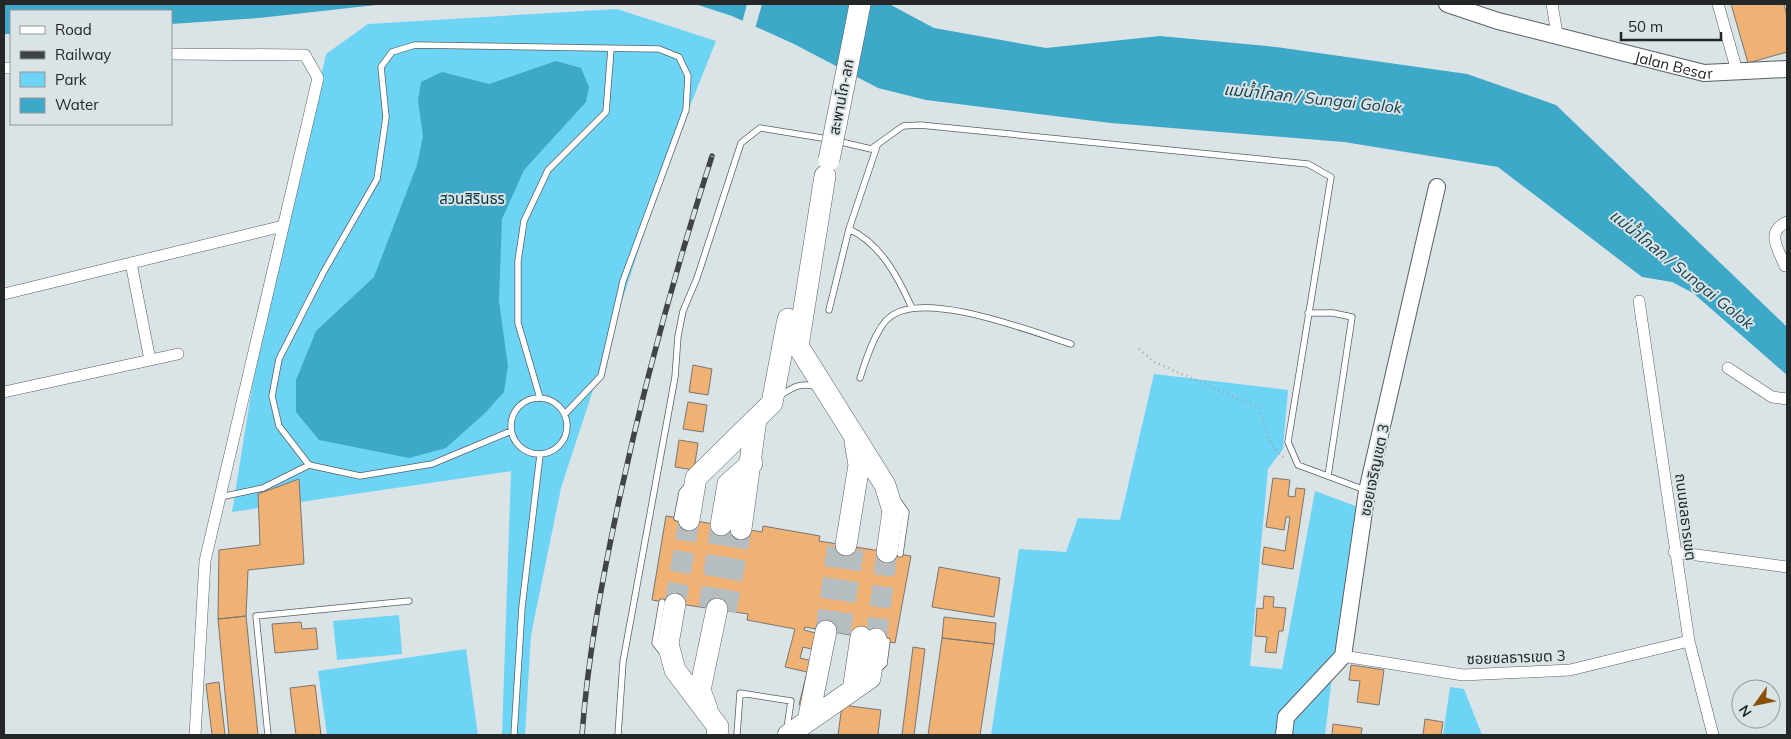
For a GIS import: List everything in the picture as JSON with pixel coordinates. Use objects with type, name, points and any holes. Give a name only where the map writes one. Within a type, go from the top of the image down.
[{"type":"highway","name":"สะพานโก-ลก","points":[[827,168],[860,4]]},
{"type":"highway","points":[[827,168],[798,346],[885,485],[887,552]]},
{"type":"highway","points":[[710,524],[696,478],[772,404],[802,242],[827,168]]},
{"type":"highway","points":[[710,524],[740,473],[756,420]]},
{"type":"highway","points":[[853,434],[859,465],[846,545],[853,434]]},
{"type":"highway","points":[[710,524],[712,463]]},
{"type":"highway","points":[[710,524],[740,473]]},
{"type":"highway","points":[[675,604],[675,670],[723,726]]},
{"type":"highway","points":[[717,609],[723,726],[700,690],[712,635],[706,619],[717,609]]},
{"type":"highway","points":[[787,735],[808,721],[853,690],[870,678],[875,639],[853,690]]},
{"type":"highway","points":[[808,721],[831,642]]},
{"type":"street","name":"Jalan Besar","points":[[1447,4],[1498,20],[1704,73],[1787,69]]},
{"type":"street","points":[[1552,4],[1557,34]]},
{"type":"street","points":[[1718,4],[1737,71]]},
{"type":"street","points":[[172,54],[305,55],[318,78],[205,561],[195,735]]},
{"type":"street","name":"ซอยเจริญเขต 3","points":[[1343,656],[1367,491],[1437,186]]},
{"type":"street","points":[[1785,266],[1774,232],[1778,226],[1787,222]]},
{"type":"street","points":[[4,294],[283,226]]},
{"type":"street","points":[[131,263],[150,360]]},
{"type":"street","name":"ถนนชลธารเขต","points":[[1639,301],[1669,494],[1674,552],[1689,641],[1713,735]]},
{"type":"street","points":[[4,392],[178,354]]},
{"type":"street","points":[[1728,368],[1772,397],[1787,399]]},
{"type":"street","points":[[1674,552],[1787,567]]},
{"type":"street","name":"ซอยชลธารเขต 3","points":[[1343,656],[1464,675],[1570,670],[1689,641]]},
{"type":"street","points":[[1284,735],[1286,717],[1343,656]]},
{"type":"lane","points":[[308,465],[279,426],[272,396],[279,359],[323,273],[377,180],[386,117],[381,67],[392,52],[415,45],[659,49],[679,58],[688,76],[686,110],[623,281],[601,376],[565,414]]},
{"type":"lane","points":[[540,398],[518,323],[518,260],[524,221],[548,170],[606,112],[611,49]]},
{"type":"lane","points":[[618,735],[623,662],[675,377],[678,336],[683,311],[698,278],[741,144],[760,128],[852,143],[871,149],[903,126],[915,125],[1308,164],[1331,177],[1288,442],[1298,465],[1367,491]]},
{"type":"lane","points":[[829,310],[849,229],[877,146]]},
{"type":"lane","points":[[849,229],[881,255],[898,276],[912,308]]},
{"type":"lane","points":[[860,378],[872,344],[890,316],[912,308],[938,308],[973,314],[1071,344]]},
{"type":"lane","points":[[1308,313],[1333,313],[1352,317],[1328,476]]},
{"type":"lane","points":[[772,404],[794,387],[806,384],[826,392]]},
{"type":"lane","points":[[540,398],[555,403],[565,414],[568,423],[564,441],[549,453],[540,455],[525,450],[518,445],[511,431],[511,423],[518,407],[524,402],[540,398]]},
{"type":"lane","points":[[220,497],[263,488],[308,465],[360,476],[432,464],[511,431]]},
{"type":"lane","points":[[514,735],[522,607],[540,455]]},
{"type":"lane","points":[[268,735],[256,616],[410,601]]},
{"type":"lane","points":[[737,735],[723,726],[740,693],[791,701],[787,735]]},
{"type":"path","points":[[1140,349],[1154,362],[1260,408],[1267,435],[1280,454],[1298,465]]},
{"type":"green space","name":"สวนสิรินธร","points":[[617,9],[716,41],[666,166],[561,488],[531,635],[525,735],[502,735],[511,471],[232,512],[252,387],[326,54],[368,24]]},
{"type":"green space","points":[[1154,374],[1288,390],[1283,449],[1268,469],[1250,666],[1282,669],[1315,491],[1361,508],[1332,676],[1325,735],[991,735],[1019,549],[1066,552],[1078,518],[1120,520]]},
{"type":"green space","points":[[399,615],[402,654],[337,660],[333,621]]},
{"type":"green space","points":[[466,649],[478,735],[327,735],[318,671]]},
{"type":"green space","points":[[1450,687],[1464,689],[1482,735],[1443,735]]},
{"type":"water","points":[[4,4],[385,4],[259,18],[172,24],[172,10],[10,10],[10,34],[4,34]]},
{"type":"water","name":"แม่น้ำโกลก / Sungai Golok","points":[[695,4],[889,4],[934,28],[1046,48],[1160,36],[1276,47],[1467,74],[1556,105],[1787,327],[1787,375],[1693,293],[1672,282],[1642,277],[1498,167],[1344,142],[1111,123],[926,100],[878,88],[794,44],[732,16]]},
{"type":"water","points":[[556,61],[581,68],[589,87],[586,102],[524,170],[502,219],[499,301],[508,366],[504,392],[485,413],[446,448],[409,458],[319,440],[296,412],[296,380],[316,331],[374,277],[417,165],[423,136],[418,100],[421,82],[442,72],[489,84]]},
{"type":"pier","points":[[747,4],[762,4],[755,29],[742,23]]},
{"type":"building","points":[[1731,4],[1784,4],[1787,17],[1787,52],[1748,63]]},
{"type":"building","points":[[693,365],[712,369],[708,395],[689,392]]},
{"type":"building","points":[[688,402],[707,405],[703,432],[683,429]]},
{"type":"building","points":[[679,440],[698,443],[694,470],[675,467]]},
{"type":"building","points":[[1273,478],[1290,480],[1288,496],[1295,497],[1296,488],[1305,489],[1293,569],[1262,564],[1264,547],[1285,551],[1290,517],[1286,517],[1284,530],[1266,527]]},
{"type":"building","points":[[299,479],[304,564],[248,570],[246,616],[218,619],[219,550],[260,545],[258,494]]},
{"type":"building","points":[[666,516],[762,532],[763,526],[820,536],[819,541],[911,556],[895,643],[805,627],[804,630],[823,635],[819,651],[803,647],[800,658],[820,663],[809,707],[799,705],[807,672],[785,667],[795,629],[747,620],[748,614],[652,600]]},
{"type":"building","points":[[939,567],[1000,578],[994,617],[932,607]]},
{"type":"building","points":[[1264,596],[1274,597],[1273,607],[1286,608],[1283,631],[1279,631],[1276,653],[1265,652],[1267,637],[1255,636],[1257,608],[1263,609]]},
{"type":"building","points":[[246,616],[258,735],[229,735],[218,619]]},
{"type":"building","points":[[944,617],[996,623],[994,644],[942,638]]},
{"type":"building","points":[[301,622],[302,629],[316,628],[318,649],[275,653],[272,624]]},
{"type":"building","points":[[942,638],[994,644],[980,735],[928,735]]},
{"type":"building","points":[[913,647],[925,649],[914,735],[902,735]]},
{"type":"building","points":[[1351,665],[1384,670],[1379,705],[1357,702],[1360,681],[1349,680]]},
{"type":"building","points":[[219,682],[225,735],[212,735],[206,684]]},
{"type":"building","points":[[315,685],[321,735],[296,735],[290,688]]},
{"type":"building","points":[[842,705],[881,710],[878,734],[886,735],[838,735]]},
{"type":"building","points":[[1425,719],[1443,722],[1441,735],[1423,735]]},
{"type":"building","points":[[1333,724],[1362,728],[1361,735],[1332,735]]},
{"type":"tunnel","points":[[675,604],[689,520]]},
{"type":"tunnel","points":[[709,608],[721,525]]},
{"type":"tunnel","points":[[726,611],[741,529]]},
{"type":"tunnel","points":[[826,631],[838,544]]},
{"type":"tunnel","points":[[840,633],[854,546]]},
{"type":"tunnel","points":[[876,639],[887,552]]},
{"type":"railway","points":[[582,735],[588,675],[602,585],[630,453],[662,325],[712,156]]}]
